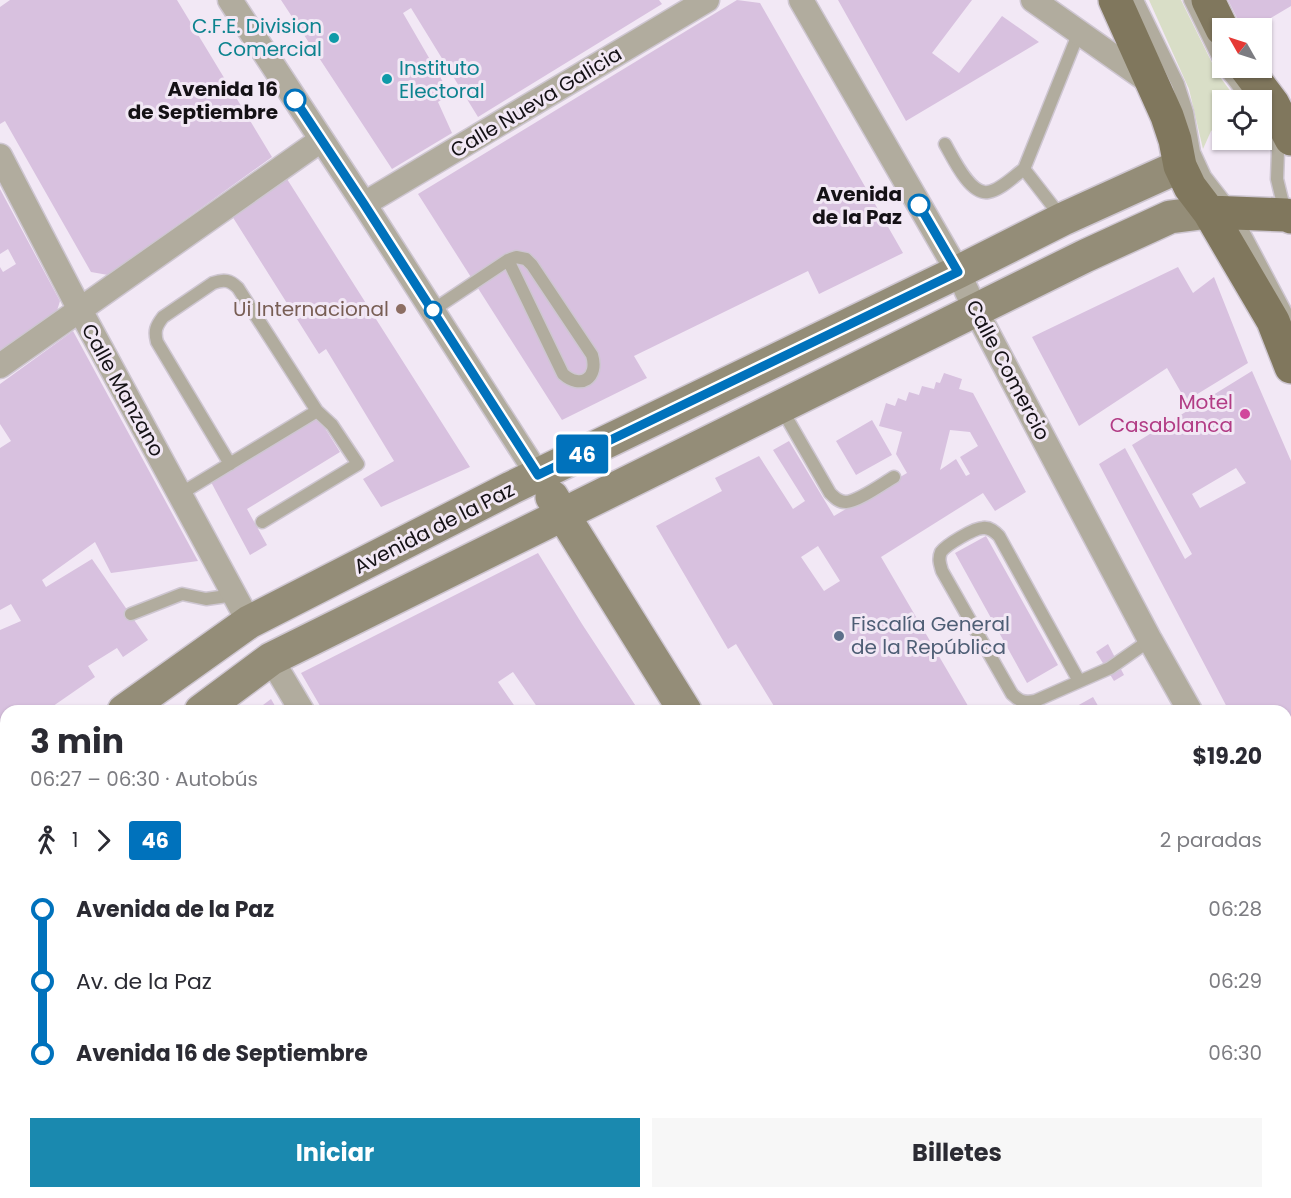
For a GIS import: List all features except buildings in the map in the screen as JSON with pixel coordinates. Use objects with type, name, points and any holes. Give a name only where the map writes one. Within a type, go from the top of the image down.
[{"type":"main road","points":[[1115,0],[1154,84],[1175,140],[1180,165],[1190,187],[1221,212],[1273,321],[1291,367]]},
{"type":"main road","points":[[1208,0],[1217,18]]},
{"type":"main road","points":[[1254,78],[1273,104],[1279,131]]},
{"type":"main road","points":[[1221,212],[1289,220]]},
{"type":"street","points":[[230,0],[564,514],[681,705]]},
{"type":"street","name":"Calle Nueva Galicia","points":[[364,204],[707,0]]},
{"type":"street","name":"Calle Comercio","points":[[801,0],[958,272],[976,311],[1187,705]]},
{"type":"street","points":[[1033,0],[1154,84]]},
{"type":"street","points":[[0,366],[321,140]]},
{"type":"street","name":"Calle Manzano","points":[[0,156],[80,310],[242,608]]},
{"type":"street","name":"Avenida de la Paz","points":[[131,705],[242,608],[538,475],[1063,219],[1180,165]]},
{"type":"street","points":[[209,705],[271,660],[976,311],[1170,217],[1221,212]]},
{"type":"street","points":[[271,660],[298,705]]},
{"type":"lane","points":[[1137,0],[1178,84],[1187,112],[1194,152],[1221,212],[1291,322]]},
{"type":"lane","points":[[1190,0],[1212,44]]},
{"type":"lane","points":[[945,144],[970,184],[977,191],[986,192],[996,189],[1024,168],[1079,32]]},
{"type":"lane","points":[[1232,78],[1241,90]]},
{"type":"lane","points":[[1279,131],[1271,131],[1278,151],[1277,179],[1289,220]]},
{"type":"lane","points":[[1024,168],[1063,219]]},
{"type":"lane","points":[[433,310],[508,260],[516,257],[525,259],[532,265],[592,355],[595,364],[593,373],[586,380],[579,382],[570,380],[563,374],[508,260]]},
{"type":"lane","points":[[230,464],[157,342],[155,333],[157,324],[163,318],[213,283],[222,280],[232,282],[238,288],[316,411],[332,425],[358,464],[262,522]]},
{"type":"lane","points":[[780,407],[830,494],[836,500],[845,502],[854,500],[894,477]]},
{"type":"lane","points":[[180,494],[316,411]]},
{"type":"lane","points":[[1079,681],[999,536],[993,530],[984,527],[975,530],[941,552],[939,562],[942,571],[1012,694],[1018,700],[1035,701],[1110,668],[1150,640]]},
{"type":"lane","points":[[131,615],[182,594],[242,608]]},
{"type":"green space","points":[[1149,0],[1181,0],[1212,63],[1212,78],[1221,78],[1230,90],[1212,90],[1212,130],[1203,149],[1189,89]]},
{"type":"bus line","name":"46","points":[[295,100],[538,475],[958,272],[919,205]]},
{"type":"place","name":"C.F.E. Division Comercial","points":[[334,38]]},
{"type":"place","name":"Instituto Electoral","points":[[387,79]]},
{"type":"place","name":"Avenida 16 de Septiembre","points":[[295,100]]},
{"type":"place","name":"Avenida de la Paz","points":[[919,205]]},
{"type":"place","name":"Ui Internacional","points":[[401,309]]},
{"type":"place","name":"Motel Casablanca","points":[[1245,414]]},
{"type":"place","name":"Fiscalía General de la República","points":[[839,636]]}]
